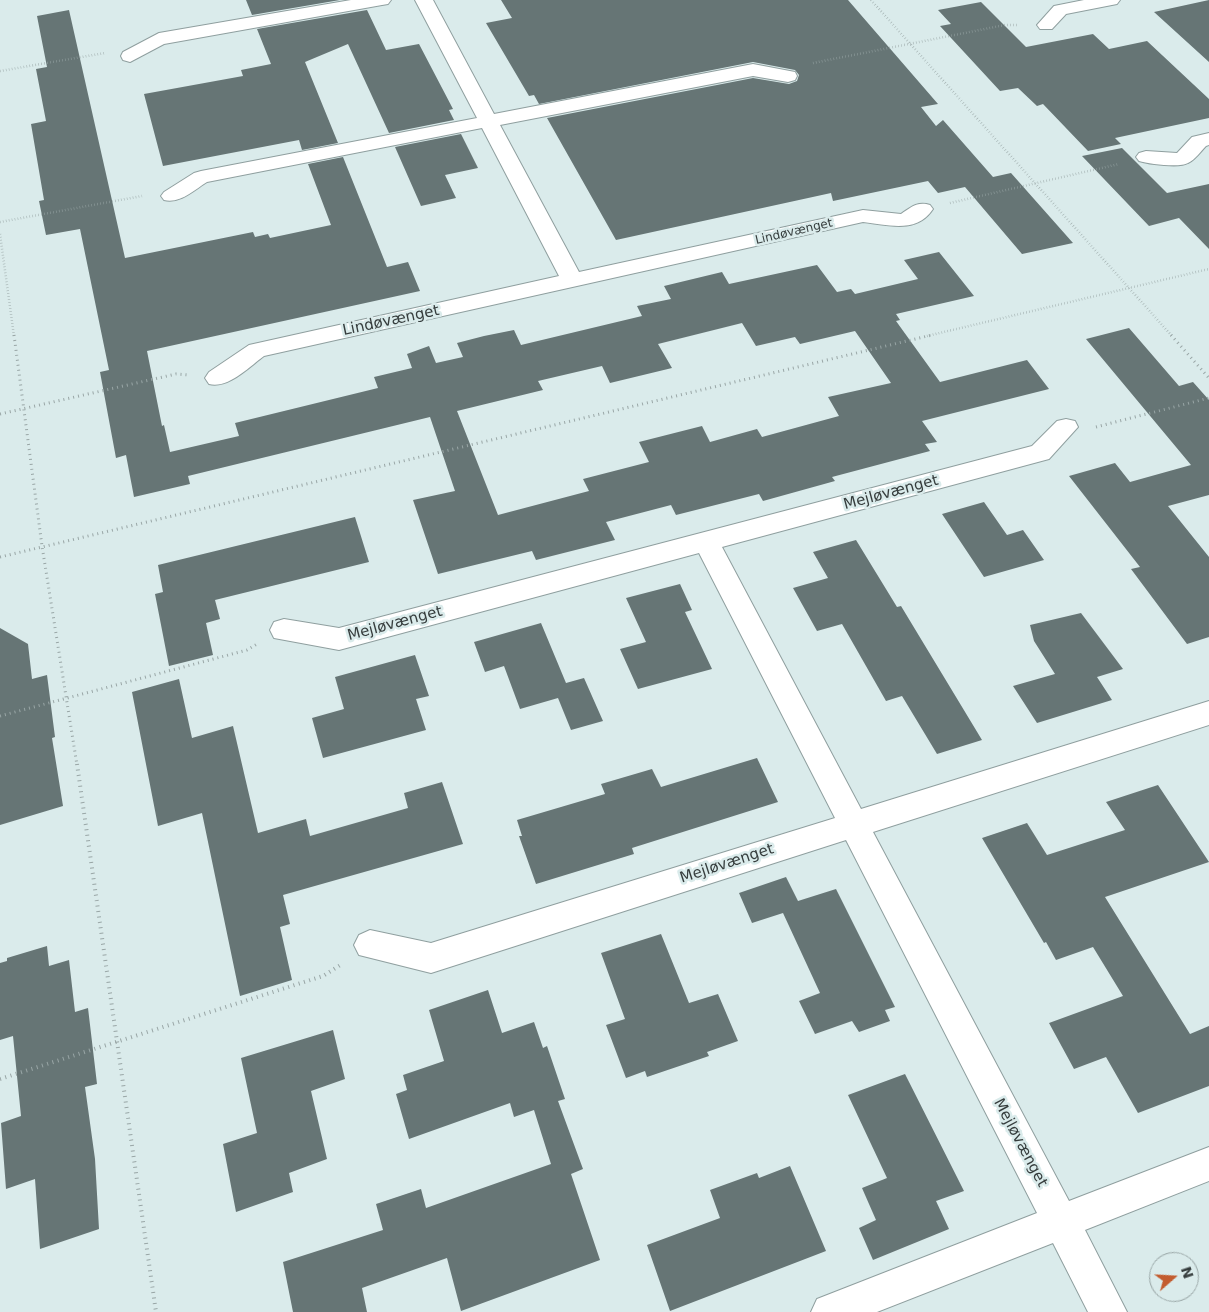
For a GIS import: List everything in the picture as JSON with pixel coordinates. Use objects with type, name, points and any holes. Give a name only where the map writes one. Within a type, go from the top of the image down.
[{"type":"street","points":[[130,56],[159,39],[382,0]]},
{"type":"street","points":[[424,0],[574,281]]},
{"type":"street","points":[[1046,25],[1060,10],[1111,0]]},
{"type":"street","points":[[171,196],[201,178],[488,121],[753,70],[788,76]]},
{"type":"street","points":[[1146,157],[1182,159],[1199,141],[1209,139]]},
{"type":"street","name":"Lindøvænget","points":[[217,378],[257,350],[863,216],[906,221],[923,208]]},
{"type":"street","name":"Mejløvænget","points":[[284,630],[339,639],[1040,453],[1066,427]]},
{"type":"street","name":"Mejløvænget","points":[[706,542],[1108,1312]]},
{"type":"street","name":"Mejløvænget","points":[[370,945],[431,958],[1209,713]]},
{"type":"street","points":[[830,1312],[1209,1164]]},
{"type":"path","points":[[871,0],[1209,378]]},
{"type":"path","points":[[788,76],[810,64],[910,44],[1005,26],[1046,25]]},
{"type":"path","points":[[0,71],[111,52],[130,56]]},
{"type":"path","points":[[923,208],[1146,157]]},
{"type":"path","points":[[0,222],[135,196],[171,196]]},
{"type":"path","points":[[0,234],[42,546],[67,696],[156,1312]]},
{"type":"path","points":[[0,556],[1209,269]]},
{"type":"path","points":[[0,414],[176,374],[217,378]]},
{"type":"path","points":[[1066,427],[1101,427],[1209,398]]},
{"type":"path","points":[[0,716],[67,696],[246,650],[284,630]]},
{"type":"path","points":[[0,1079],[323,976],[370,945]]},
{"type":"building","points":[[246,0],[340,0],[252,15]]},
{"type":"building","points":[[501,0],[848,0],[938,104],[921,107],[936,126],[943,120],[993,177],[1011,173],[1073,243],[1022,254],[965,187],[938,193],[928,181],[833,201],[831,193],[616,240],[547,118],[753,78],[789,84],[797,81],[799,75],[795,70],[753,62],[539,104],[534,95],[529,96],[486,23],[512,18]]},
{"type":"building","points":[[1209,0],[1209,62],[1154,12]]},
{"type":"building","points":[[981,2],[1026,47],[1093,34],[1109,49],[1147,41],[1209,99],[1209,118],[1115,138],[1121,144],[1088,151],[1043,104],[1037,106],[1018,88],[1000,91],[940,26],[951,24],[938,10]]},
{"type":"building","points":[[69,10],[125,258],[253,232],[255,237],[268,234],[270,238],[331,225],[308,164],[343,157],[387,267],[408,262],[420,291],[147,351],[162,426],[164,425],[170,452],[239,436],[235,423],[378,388],[374,377],[412,368],[407,354],[429,346],[436,363],[463,357],[457,343],[484,336],[514,330],[521,345],[642,316],[637,306],[671,299],[664,286],[722,272],[729,284],[817,265],[837,292],[851,289],[855,294],[918,279],[904,260],[939,252],[974,296],[896,314],[900,320],[896,321],[940,382],[1027,360],[1049,389],[922,421],[937,442],[925,444],[930,451],[832,477],[835,481],[763,501],[759,494],[676,515],[671,505],[606,522],[615,540],[536,560],[532,551],[438,574],[413,500],[455,491],[430,417],[188,476],[190,484],[134,497],[126,455],[116,458],[100,372],[109,370],[80,229],[46,235],[39,201],[44,200],[31,124],[46,121],[36,69],[47,67],[37,16]],"holes":[[[742,323],[756,346],[795,337],[800,344],[855,331],[891,383],[828,397],[839,416],[762,437],[757,429],[710,442],[702,426],[639,442],[649,462],[583,479],[589,491],[498,515],[457,411],[543,390],[538,381],[602,366],[610,383],[672,368],[658,344]]]},
{"type":"building","points":[[367,10],[386,50],[419,44],[453,109],[449,110],[454,120],[389,133],[348,44],[305,62],[338,143],[302,150],[299,140],[163,166],[144,94],[243,76],[241,70],[271,64],[257,29]]},
{"type":"building","points":[[461,134],[478,168],[445,175],[456,198],[421,206],[395,147]]},
{"type":"building","points":[[1122,148],[1167,193],[1209,184],[1209,249],[1179,218],[1149,226],[1082,156]]},
{"type":"building","points":[[1129,328],[1179,386],[1193,382],[1209,400],[1209,495],[1168,506],[1209,557],[1209,637],[1187,644],[1131,569],[1140,567],[1069,476],[1115,463],[1130,482],[1191,465],[1086,339]]},
{"type":"building","points":[[984,502],[1007,535],[1023,530],[1044,560],[984,577],[942,514]]},
{"type":"building","points":[[355,517],[369,562],[215,600],[220,619],[206,623],[213,655],[169,666],[155,594],[163,592],[158,565]]},
{"type":"building","points":[[856,540],[897,607],[901,606],[982,740],[937,754],[902,696],[886,701],[842,624],[817,631],[793,588],[828,578],[813,552]]},
{"type":"building","points":[[680,584],[692,610],[685,612],[712,669],[638,689],[620,649],[646,642],[626,598]]},
{"type":"building","points":[[1081,613],[1123,669],[1097,677],[1112,700],[1037,723],[1013,686],[1055,674],[1034,641],[1030,625]]},
{"type":"building","points":[[541,623],[566,683],[584,678],[603,721],[571,730],[558,698],[520,709],[504,666],[485,672],[474,642]]},
{"type":"building","points":[[0,628],[28,644],[32,679],[47,675],[55,737],[52,738],[63,806],[0,825]]},
{"type":"building","points":[[415,655],[429,696],[416,699],[426,730],[323,758],[312,718],[344,709],[335,677]]},
{"type":"building","points":[[179,679],[192,738],[233,726],[258,833],[306,819],[310,836],[408,808],[404,793],[442,782],[463,844],[283,895],[290,924],[280,927],[292,980],[240,996],[202,813],[158,826],[132,692]]},
{"type":"building","points":[[757,758],[778,802],[632,848],[634,854],[536,884],[519,836],[522,836],[517,820],[605,794],[601,784],[652,769],[661,787]]},
{"type":"building","points":[[1158,785],[1209,862],[1105,897],[1190,1034],[1209,1026],[1209,1086],[1138,1113],[1106,1057],[1074,1069],[1049,1023],[1123,996],[1093,947],[1056,960],[982,838],[1027,823],[1047,855],[1125,830],[1106,802]]},
{"type":"building","points":[[786,877],[798,901],[836,889],[895,1007],[885,1010],[890,1021],[859,1032],[852,1021],[815,1034],[799,1001],[820,993],[783,913],[752,923],[739,893]]},
{"type":"building","points":[[661,934],[689,1003],[718,994],[738,1041],[707,1052],[709,1056],[647,1077],[645,1071],[626,1078],[606,1025],[625,1019],[601,953]]},
{"type":"building","points":[[47,946],[49,966],[69,960],[75,1012],[88,1008],[97,1084],[85,1087],[95,1159],[99,1229],[40,1249],[35,1179],[6,1189],[1,1123],[21,1116],[13,1036],[0,1040],[0,963],[7,961],[7,958]]},
{"type":"building","points":[[488,990],[502,1033],[534,1022],[543,1048],[547,1046],[565,1099],[558,1101],[583,1169],[571,1174],[600,1260],[461,1311],[447,1258],[362,1288],[367,1312],[293,1312],[283,1262],[383,1230],[376,1204],[421,1189],[426,1208],[551,1164],[534,1110],[514,1117],[510,1103],[409,1139],[396,1094],[407,1090],[403,1075],[444,1061],[429,1010]]},
{"type":"building","points":[[333,1030],[345,1079],[311,1091],[327,1159],[289,1173],[293,1192],[236,1212],[223,1144],[257,1133],[241,1058]]},
{"type":"building","points":[[905,1074],[964,1191],[936,1201],[949,1229],[873,1260],[859,1228],[876,1220],[862,1188],[887,1178],[848,1095]]},
{"type":"building","points":[[790,1166],[826,1251],[670,1311],[647,1245],[720,1218],[710,1190],[757,1173],[759,1178]]}]
